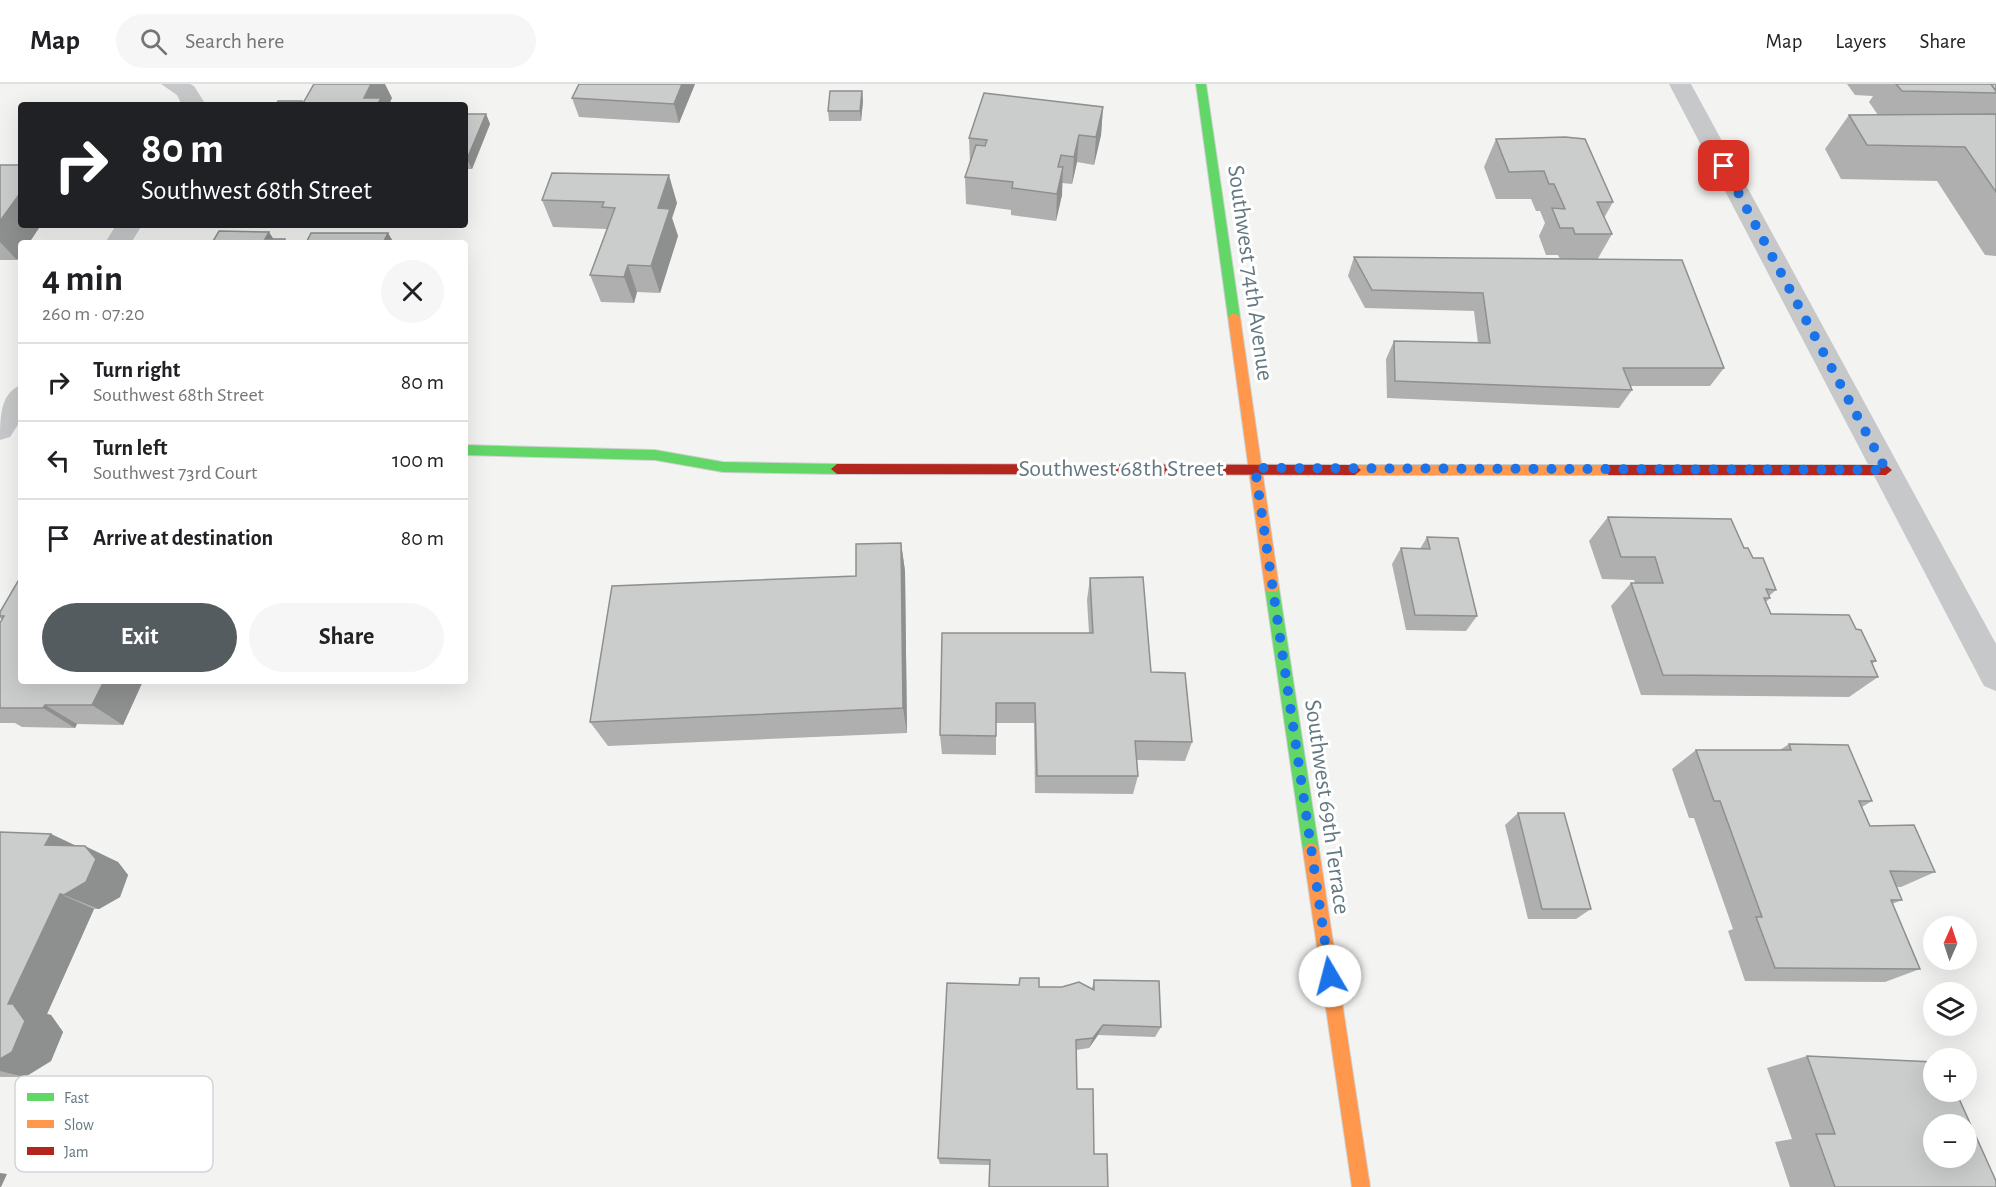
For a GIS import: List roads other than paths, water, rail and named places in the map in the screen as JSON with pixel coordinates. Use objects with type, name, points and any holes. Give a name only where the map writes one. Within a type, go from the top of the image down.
[{"type":"street","name":"Southwest 74th Avenue","points":[[1201,84],[1255,468]]},
{"type":"street","points":[[1680,84],[1996,676]]},
{"type":"street","points":[[0,429],[18,401]]},
{"type":"street","points":[[0,436],[18,437]]},
{"type":"street","name":"Southwest 68th Street","points":[[468,450],[644,454],[723,467],[756,469],[1886,470]]},
{"type":"street","name":"Southwest 69th Terrace","points":[[1255,468],[1361,1187]]}]
